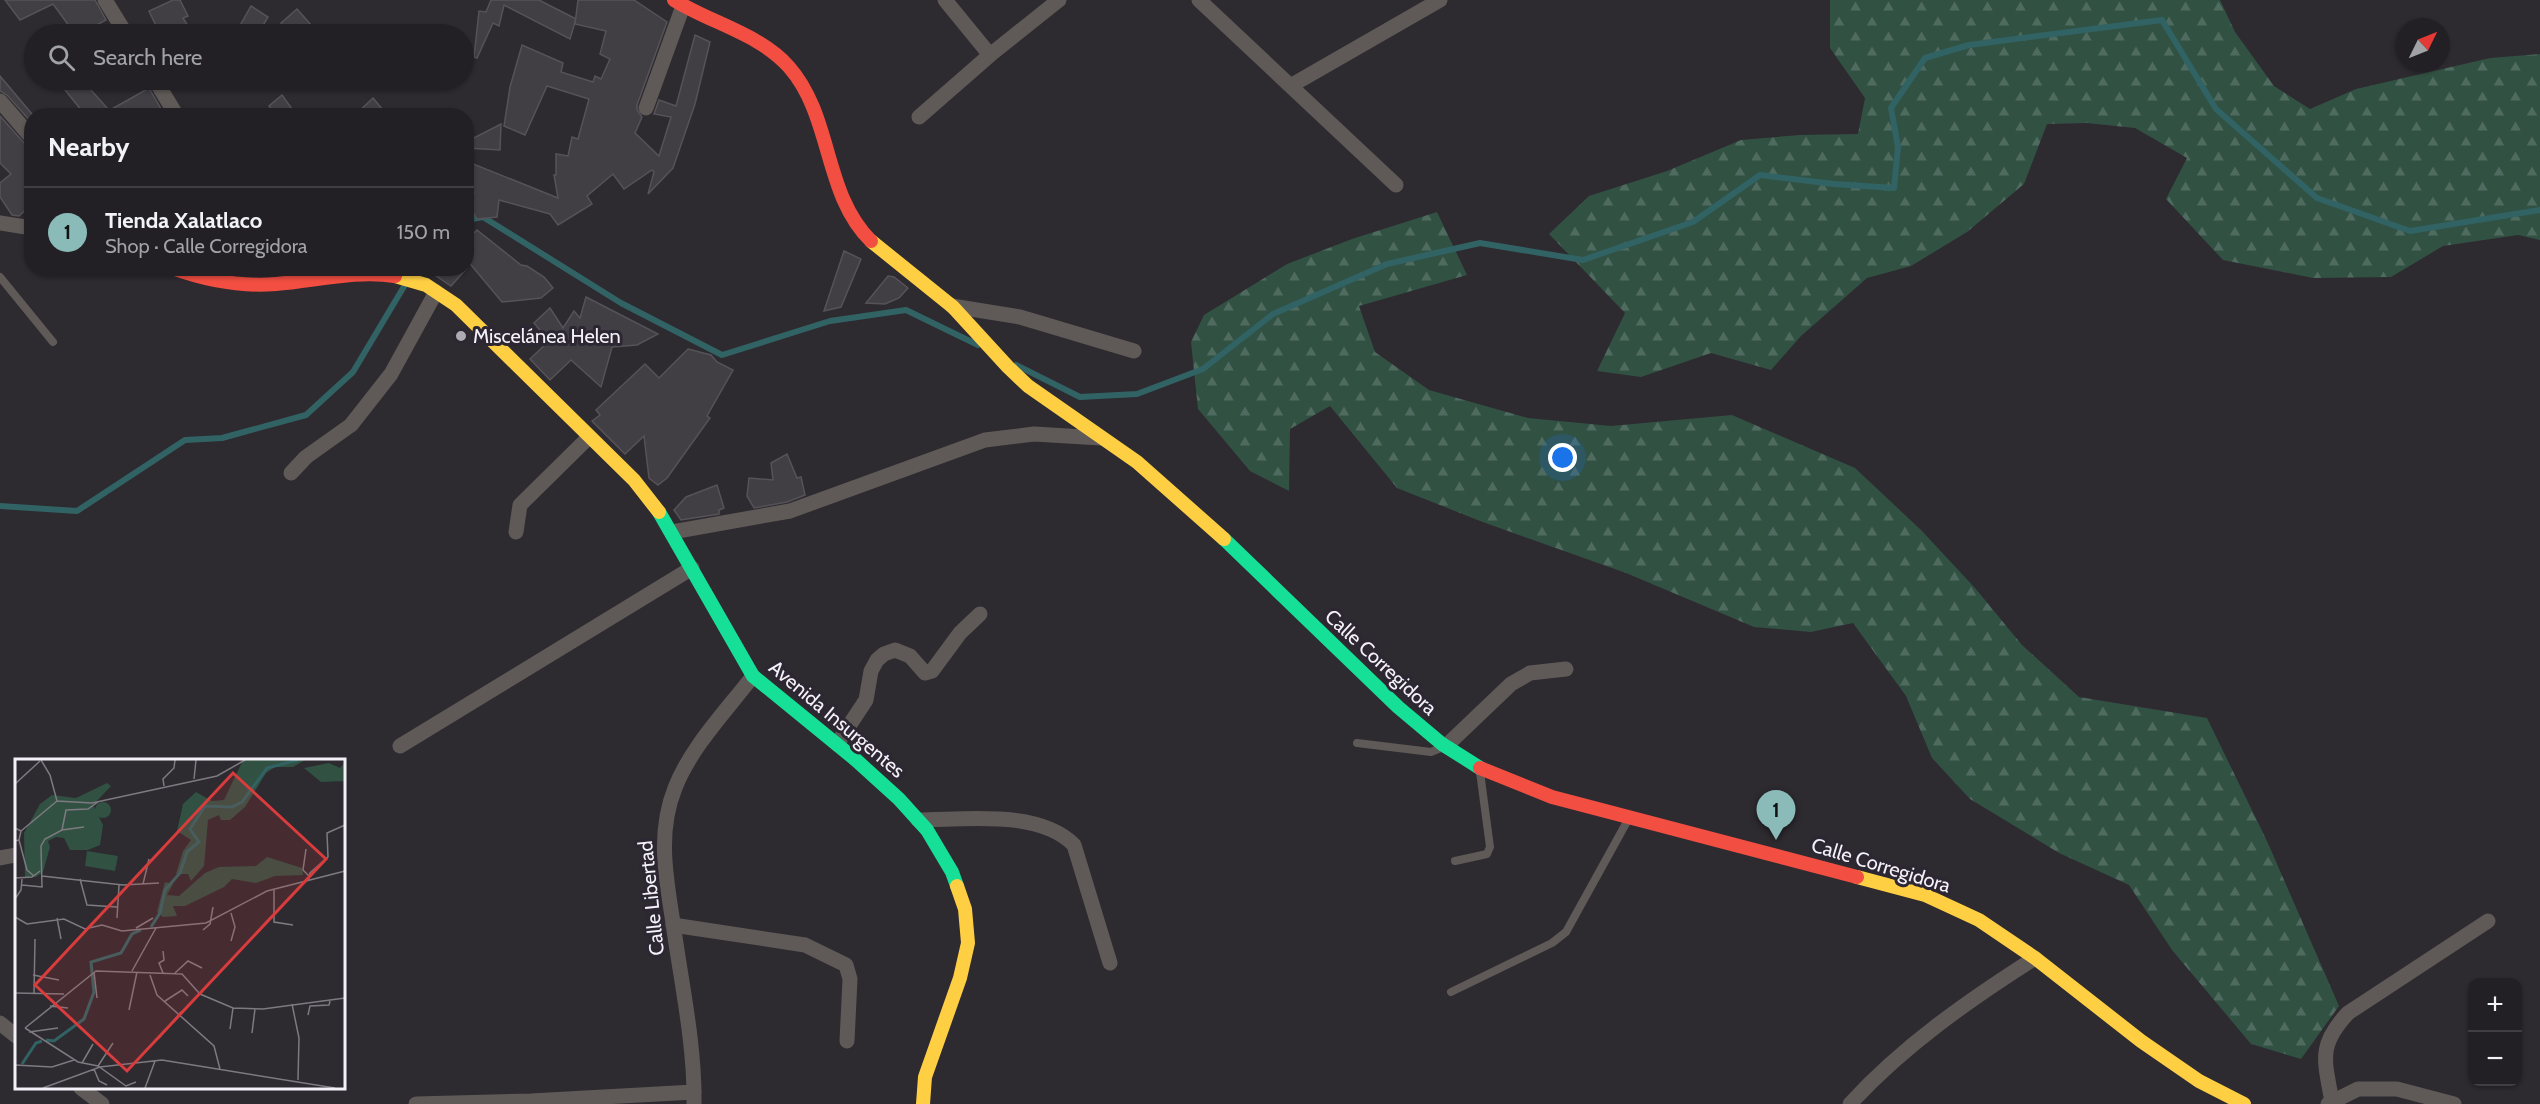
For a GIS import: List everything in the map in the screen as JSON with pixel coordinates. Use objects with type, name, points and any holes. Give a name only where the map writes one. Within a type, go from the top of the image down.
[{"type":"street","points":[[105,0],[120,24]]},
{"type":"street","points":[[945,0],[990,55]]},
{"type":"street","points":[[919,117],[990,55],[1059,0]]},
{"type":"street","points":[[1199,0],[1396,184]]},
{"type":"street","points":[[1292,85],[1440,0]]},
{"type":"street","points":[[646,108],[678,3]]},
{"type":"street","name":"Calle Corregidora","points":[[678,3],[695,15],[745,35],[771,51],[789,67],[805,88],[816,109],[848,212],[873,243],[952,306],[1004,366],[1050,403],[1107,438],[1178,496],[1371,682],[1446,746],[1502,779],[1552,797],[1925,895],[1979,920],[2035,958],[2141,1041],[2199,1081],[2244,1104]]},
{"type":"street","points":[[161,90],[172,108]]},
{"type":"street","points":[[0,101],[24,129]]},
{"type":"street","points":[[0,223],[24,227]]},
{"type":"street","name":"Avenida Insurgentes","points":[[195,276],[206,280],[241,284],[275,284],[338,276]]},
{"type":"street","name":"Avenida Insurgentes","points":[[396,276],[422,283],[456,305],[634,480],[672,532],[753,676],[837,744],[898,799],[927,830],[952,872],[964,909],[968,944],[960,978],[925,1077],[923,1104]]},
{"type":"street","points":[[291,473],[306,457],[351,425],[391,374],[436,292]]},
{"type":"street","points":[[952,306],[1020,317],[1134,351]]},
{"type":"street","points":[[672,532],[790,511],[986,440],[1034,434],[1107,438]]},
{"type":"street","points":[[516,532],[520,506],[589,437]]},
{"type":"street","points":[[400,746],[692,568]]},
{"type":"street","points":[[837,744],[866,700],[871,671],[877,660],[884,654],[895,650],[910,656],[925,673],[932,671],[960,633],[980,614]]},
{"type":"street","points":[[1446,746],[1511,684],[1530,673],[1566,669]]},
{"type":"street","name":"Calle Libertad","points":[[694,1098],[690,1039],[664,865],[664,834],[670,802],[689,760],[753,676]]},
{"type":"street","points":[[918,820],[1011,819],[1063,834],[1074,845],[1110,963]]},
{"type":"street","points":[[0,858],[15,855]]},
{"type":"street","points":[[2454,1104],[2397,1089],[2358,1089],[2330,1103],[2325,1062],[2326,1044],[2334,1028],[2348,1013],[2488,921]]},
{"type":"street","points":[[673,925],[805,945],[846,965],[850,979],[847,1041]]},
{"type":"street","points":[[1850,1104],[1880,1072],[1981,992],[2035,958]]},
{"type":"street","points":[[0,1023],[15,1035]]},
{"type":"street","points":[[82,1089],[102,1104]]},
{"type":"street","points":[[416,1104],[694,1098]]},
{"type":"lane","points":[[0,277],[53,342]]},
{"type":"lane","points":[[1357,743],[1431,752],[1446,746]]},
{"type":"lane","points":[[1455,861],[1487,854],[1490,847],[1479,767]]},
{"type":"lane","points":[[1450,992],[1552,943],[1566,932],[1629,817]]},
{"type":"green space","points":[[1830,0],[2220,0],[2235,32],[2274,86],[2310,109],[2356,89],[2429,72],[2450,72],[2450,67],[2490,58],[2540,54],[2540,240],[2518,235],[2443,246],[2391,277],[2313,278],[2223,260],[2166,199],[2187,158],[2135,128],[2087,123],[2047,124],[2024,184],[1967,232],[1911,266],[1867,278],[1801,336],[1771,370],[1711,353],[1641,377],[1597,371],[1625,313],[1549,234],[1589,196],[1667,171],[1741,140],[1800,135],[1858,134],[1865,98],[1830,48]]},
{"type":"green space","points":[[1437,212],[1467,275],[1359,306],[1375,352],[1429,390],[1528,418],[1611,426],[1732,415],[1855,468],[1921,530],[1975,588],[2022,645],[2079,697],[2207,718],[2267,841],[2339,1006],[2301,1059],[2251,1044],[2172,950],[2129,885],[2059,853],[1970,799],[1932,758],[1906,696],[1853,623],[1811,632],[1754,627],[1626,573],[1480,521],[1397,488],[1330,406],[1290,429],[1289,491],[1250,471],[1198,409],[1191,342],[1204,315],[1287,264],[1352,239]]},
{"type":"building","points":[[5,0],[95,0],[106,20],[99,24],[68,24],[53,4],[20,20]]},
{"type":"building","points":[[173,0],[180,0],[188,16],[183,18],[187,24],[155,24],[149,11]]},
{"type":"building","points":[[491,0],[539,0],[576,19],[570,39],[504,5],[499,26],[493,23],[477,58],[474,57],[479,11],[486,12]]},
{"type":"building","points":[[578,0],[634,0],[667,22],[637,105],[637,110],[642,117],[635,133],[659,156],[671,117],[654,114],[659,100],[676,106],[695,35],[710,42],[695,104],[673,168],[648,194],[654,172],[652,170],[624,189],[613,174],[587,196],[592,204],[558,225],[550,214],[499,200],[497,217],[477,219],[474,214],[474,164],[558,198],[554,175],[556,175],[556,154],[568,156],[572,137],[578,139],[589,99],[547,86],[525,135],[504,126],[510,87],[522,45],[563,63],[561,72],[593,82],[595,76],[601,79],[610,59],[600,54],[606,31],[575,24]]},
{"type":"building","points":[[251,6],[268,17],[264,24],[241,24]]},
{"type":"building","points":[[297,9],[310,24],[282,24]]},
{"type":"building","points":[[0,76],[27,108],[24,108],[24,114],[7,95],[0,91]]},
{"type":"building","points":[[65,90],[91,90],[107,108],[80,108]]},
{"type":"building","points":[[146,90],[150,90],[161,108],[114,108]]},
{"type":"building","points":[[282,95],[291,108],[270,108],[269,106]]},
{"type":"building","points":[[373,98],[381,108],[362,108]]},
{"type":"building","points":[[0,116],[24,143],[24,211],[19,216],[12,215],[0,197],[0,183],[11,174],[0,163]]},
{"type":"building","points":[[501,124],[500,150],[474,148],[474,138]]},
{"type":"building","points":[[477,230],[521,265],[527,266],[544,277],[553,288],[541,298],[502,302],[474,269],[474,233]]},
{"type":"building","points":[[844,251],[861,259],[841,307],[824,311]]},
{"type":"building","points":[[436,276],[460,276],[451,286]]},
{"type":"building","points":[[888,276],[894,277],[908,288],[899,298],[885,304],[866,303]]},
{"type":"building","points":[[586,297],[658,334],[637,345],[612,347],[601,387],[571,360],[550,380],[530,359],[549,341],[534,323],[550,308],[563,328],[574,311],[580,318]]},
{"type":"building","points":[[688,349],[711,355],[717,362],[733,370],[707,416],[710,418],[667,478],[658,485],[649,478],[644,436],[625,454],[592,421],[600,415],[596,410],[645,364],[659,378]]},
{"type":"building","points":[[787,454],[797,478],[801,477],[805,495],[787,502],[754,508],[747,496],[749,478],[773,480],[771,463]]},
{"type":"building","points":[[717,485],[724,508],[719,510],[719,514],[681,520],[674,510],[686,497]]},
{"type":"waterway","points":[[1016,365],[1080,397],[1137,394],[1203,369],[1273,314],[1387,264],[1480,243],[1583,260],[1693,222],[1760,175],[1834,184],[1894,188],[1898,147],[1891,108],[1925,58],[1969,45],[2162,20],[2216,109],[2317,198],[2410,231],[2540,210]]},
{"type":"waterway","points":[[474,219],[483,217],[621,303],[722,355],[830,321],[906,310],[978,345]]},
{"type":"waterway","points":[[0,506],[77,511],[185,440],[222,438],[306,415],[353,372],[410,276]]},
{"type":"traffic: fast","points":[[659,512],[753,676],[856,760],[899,799],[927,830],[952,872],[957,886]]},
{"type":"traffic: fast","points":[[1224,539],[1398,707],[1442,744],[1480,768]]},
{"type":"traffic: slow","points":[[871,241],[953,307],[1028,386],[1137,462],[1224,539]]},
{"type":"traffic: slow","points":[[395,276],[426,285],[456,305],[634,480],[659,512]]},
{"type":"traffic: slow","points":[[1857,877],[1925,895],[1979,920],[2035,958],[2141,1041],[2199,1081],[2244,1104]]},
{"type":"traffic: slow","points":[[923,1104],[925,1077],[960,978],[968,943],[965,909],[957,886]]},
{"type":"traffic: jam","points":[[674,0],[750,37],[789,67],[803,87],[814,109],[844,201],[855,222],[871,241]]},
{"type":"traffic: jam","points":[[197,276],[249,284],[276,284],[342,276]]},
{"type":"traffic: jam","points":[[1480,768],[1552,797],[1857,877]]},
{"type":"place","name":"Miscelánea Helen","points":[[461,336]]},
{"type":"place","name":"Tienda Xalatlaco","points":[[1776,840]]}]
